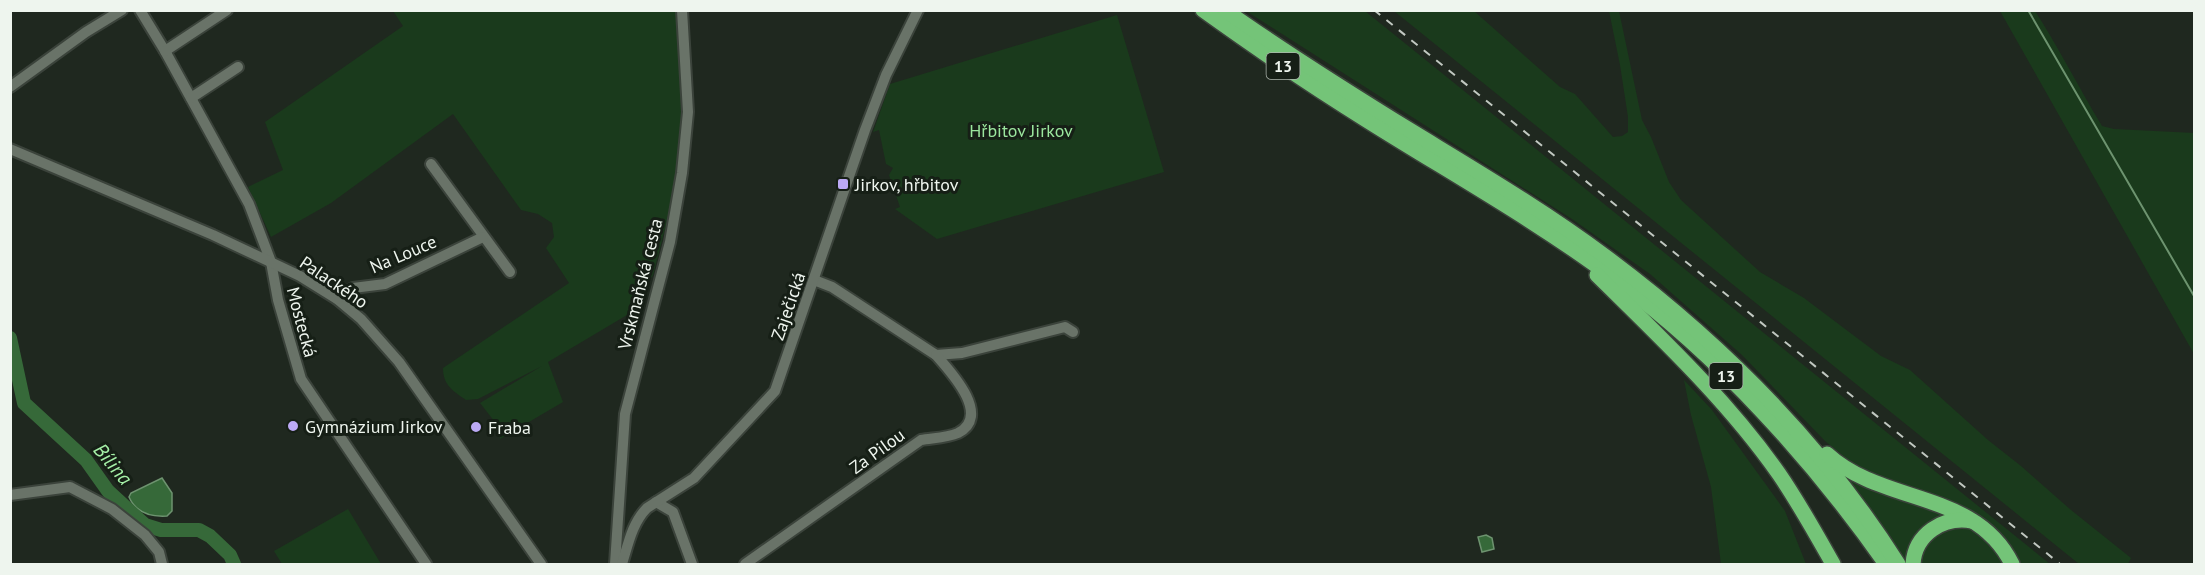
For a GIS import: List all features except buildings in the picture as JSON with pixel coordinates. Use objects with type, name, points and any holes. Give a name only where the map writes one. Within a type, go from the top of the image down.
[{"type":"highway","name":"13","points":[[1203,10],[1355,113],[1533,222],[1617,280],[1749,397],[1831,492],[1886,564]]},
{"type":"highway","name":"13","points":[[1225,10],[1285,52],[1507,190],[1605,255],[1653,292],[1731,361],[1803,434],[1843,484],[1898,564]]},
{"type":"highway","points":[[1533,222],[1593,271],[1724,405],[1779,473],[1833,564]]},
{"type":"highway","points":[[1803,434],[1837,463],[1853,473],[1877,485],[1945,507],[1975,522],[2000,543],[2012,564]]},
{"type":"highway","points":[[1913,564],[1918,544],[1931,529],[1951,521],[1975,522]]},
{"type":"street","points":[[10,87],[86,32],[123,10]]},
{"type":"street","name":"Mostecká","points":[[140,10],[249,204],[271,262],[278,300],[293,358],[301,378],[426,564]]},
{"type":"street","points":[[165,51],[227,10]]},
{"type":"street","name":"Vrskmaňská cesta","points":[[615,564],[625,414],[670,242],[682,172],[688,112],[682,10]]},
{"type":"street","name":"Zaječická","points":[[622,564],[634,527],[641,514],[694,478],[775,391],[886,75],[918,10]]},
{"type":"street","points":[[191,98],[238,67]]},
{"type":"street","name":"Palackého","points":[[10,149],[271,262],[300,276],[337,299],[361,319],[399,362],[541,564]]},
{"type":"street","points":[[431,164],[510,272]]},
{"type":"street","name":"Na Louce","points":[[337,299],[353,288],[385,284],[483,237]]},
{"type":"street","name":"Za Pilou","points":[[745,564],[921,440],[955,434],[968,424],[971,418],[971,405],[948,369],[936,355],[832,287],[814,280]]},
{"type":"street","points":[[936,355],[962,353],[1065,327],[1073,332]]},
{"type":"street","points":[[10,495],[70,487],[112,509],[145,535],[159,552],[162,564]]},
{"type":"street","points":[[656,502],[673,512],[692,564]]},
{"type":"green space","points":[[393,11],[677,11],[683,121],[680,173],[676,175],[653,275],[627,315],[548,362],[563,402],[500,439],[498,426],[480,403],[542,366],[478,399],[466,400],[447,383],[443,368],[569,283],[546,248],[554,237],[552,223],[538,214],[521,210],[453,114],[331,203],[271,237],[248,187],[283,170],[265,122],[403,26]]},
{"type":"green space","points":[[1246,11],[1365,11],[2050,564],[2021,564],[2000,535],[1954,504],[1853,464],[1825,441],[1742,355],[1650,274],[1572,219]]},
{"type":"green space","points":[[1394,11],[1474,11],[1560,87],[1575,94],[1613,137],[1622,136],[1628,132],[1620,65],[1609,11],[1619,11],[1642,120],[1669,182],[1681,200],[1760,272],[1804,298],[1881,356],[1910,370],[1988,440],[2131,558],[2128,564],[2079,564]]},
{"type":"green space","points":[[2000,11],[2035,11],[2102,126],[2114,129],[2194,133],[2194,354]]},
{"type":"green space","name":"Hřbitov Jirkov","points":[[1117,15],[1164,172],[937,239],[895,209],[900,207],[889,175],[893,168],[886,164],[879,130],[873,132],[890,84]]},
{"type":"green space","points":[[1684,380],[1712,410],[1785,511],[1806,564],[1721,564],[1711,487]]},
{"type":"green space","points":[[1839,469],[1953,514],[1906,564]]},
{"type":"green space","points":[[348,509],[381,564],[282,564],[274,551]]},
{"type":"green space","points":[[1961,524],[1984,534],[2004,564],[1917,564],[1929,536]]},
{"type":"shaded area","points":[[162,478],[172,493],[172,511],[167,516],[150,515],[136,507],[129,497],[131,493]]},
{"type":"shaded area","points":[[1486,535],[1492,538],[1494,549],[1482,552],[1478,537]]},
{"type":"waterway","points":[[2028,10],[2194,296]]},
{"type":"waterway","name":"Bílina","points":[[10,338],[24,403],[86,460],[108,491],[145,525],[161,530],[199,530],[210,536],[230,555],[234,564]]},
{"type":"railway","points":[[1374,10],[2060,564]]},
{"type":"place","name":"Jirkov, hřbitov","points":[[843,184]]},
{"type":"place","name":"Gymnázium Jirkov","points":[[293,426]]},
{"type":"place","name":"Fraba","points":[[476,427]]}]
